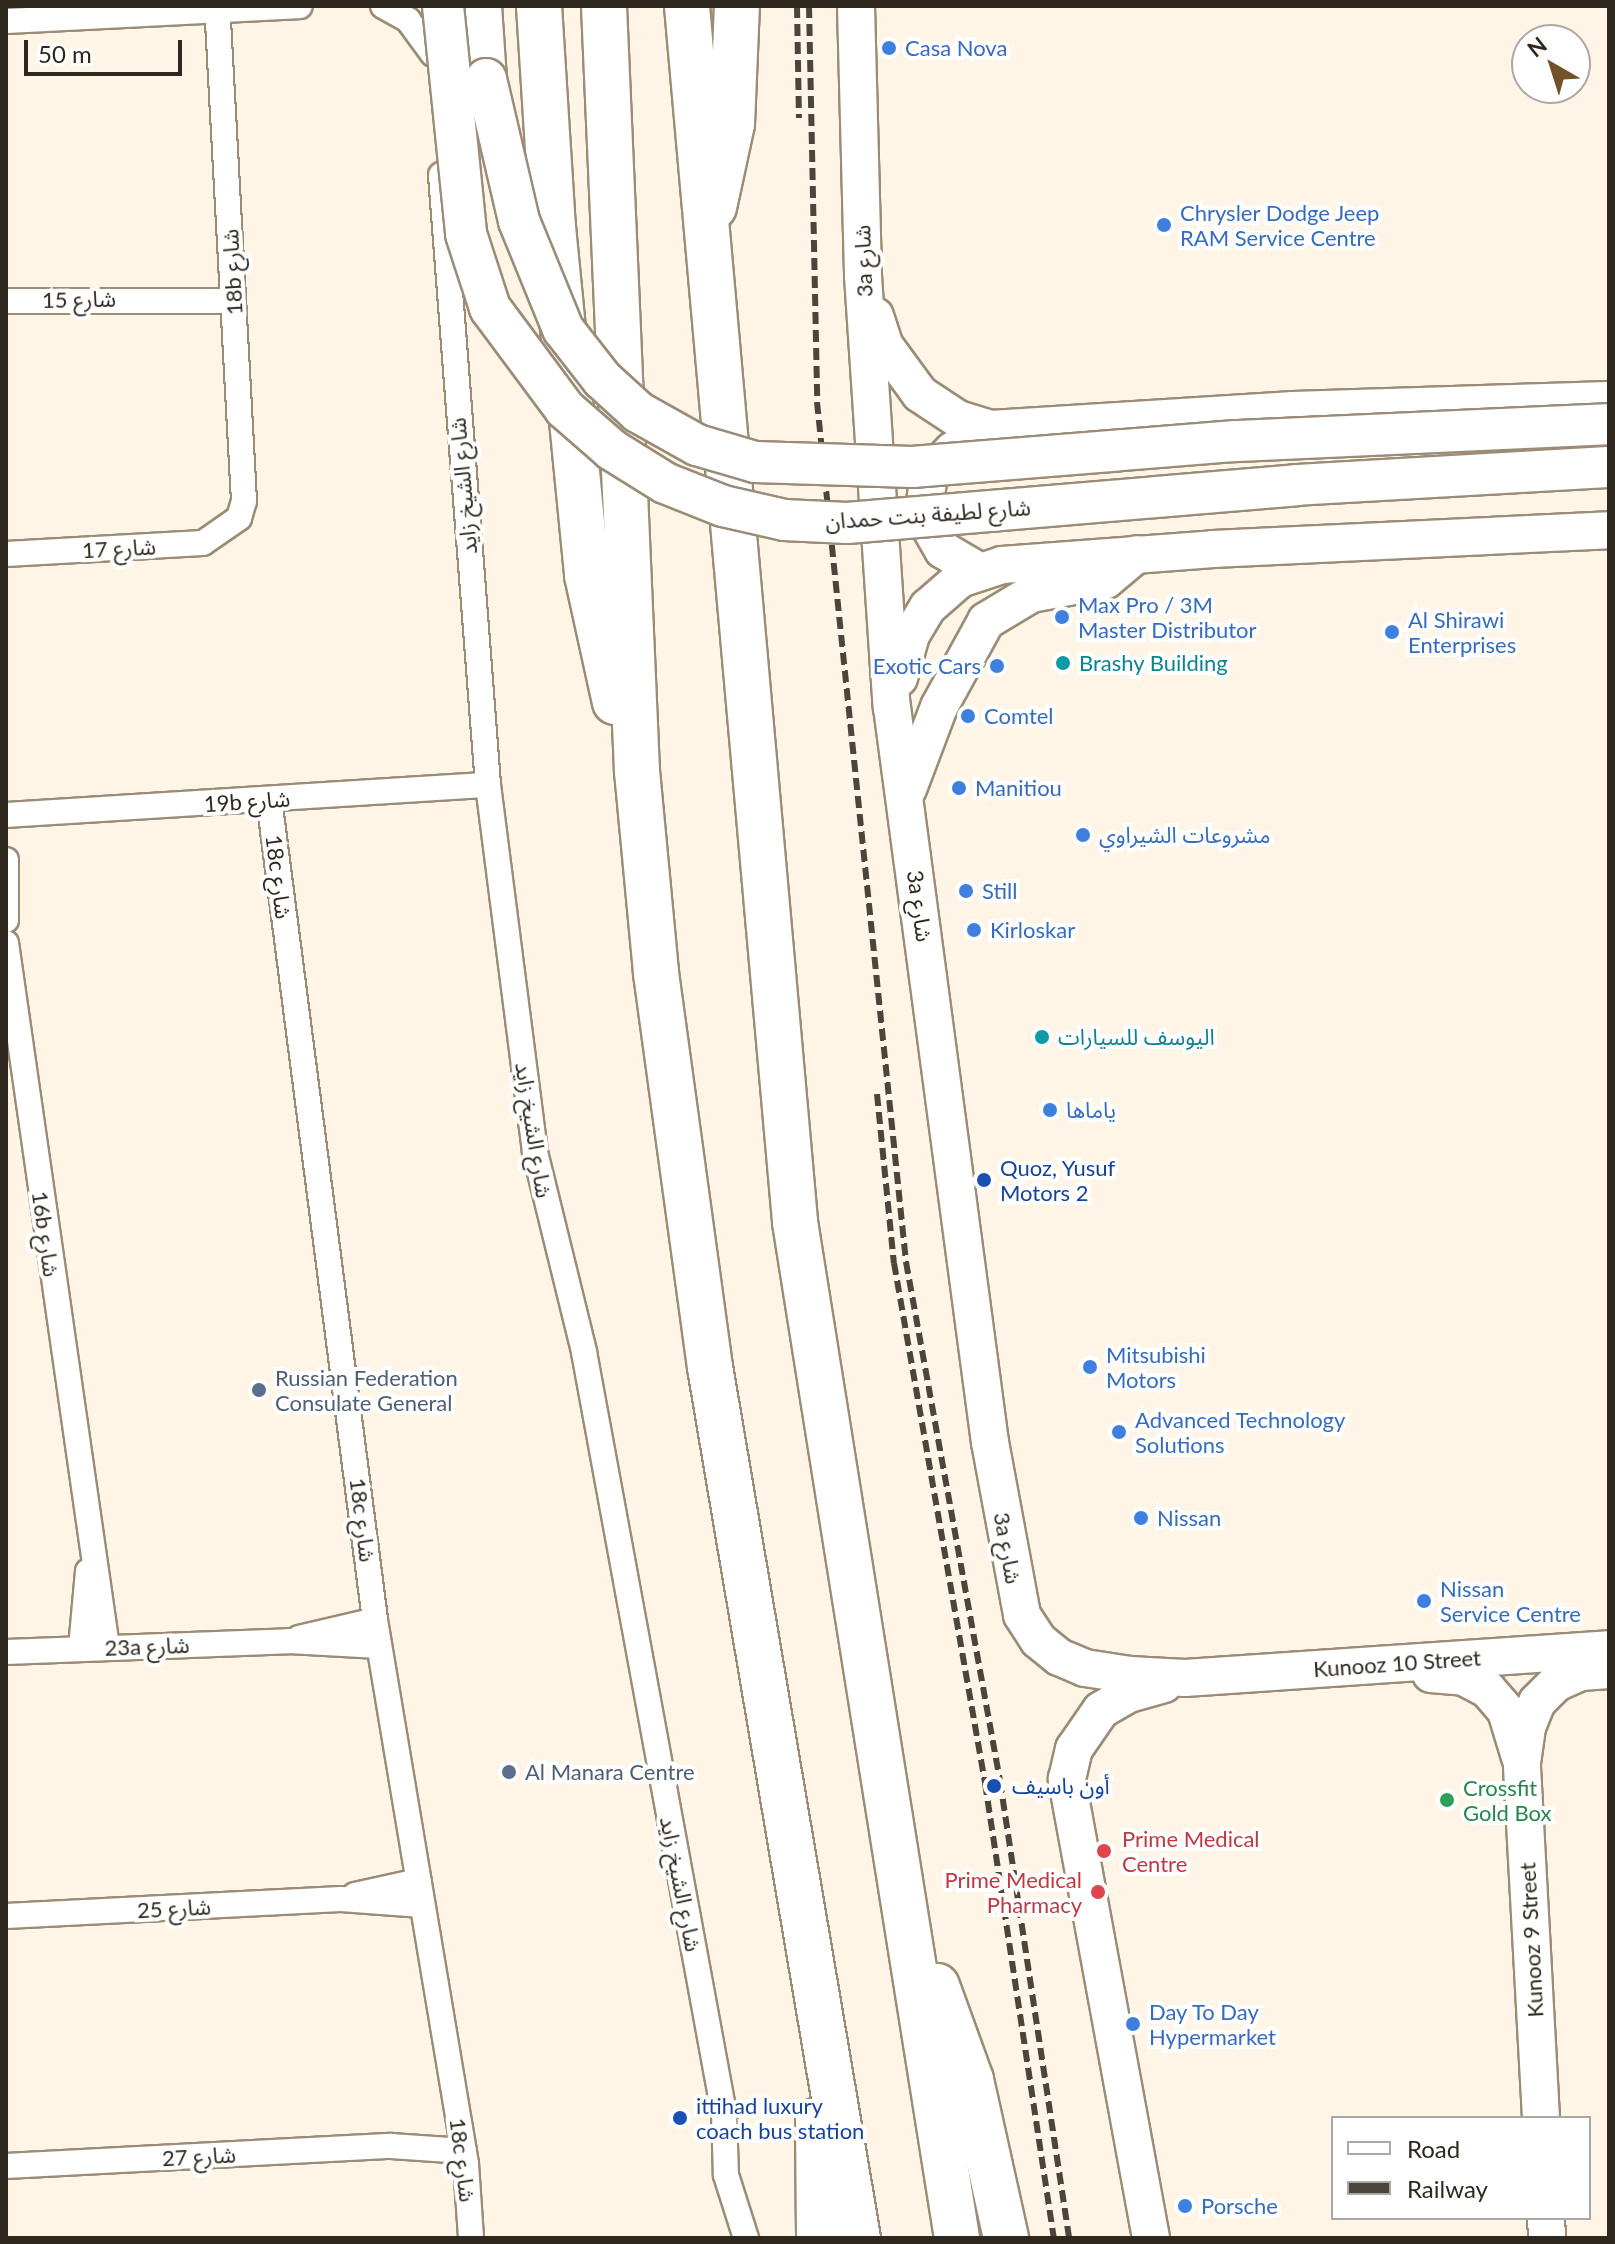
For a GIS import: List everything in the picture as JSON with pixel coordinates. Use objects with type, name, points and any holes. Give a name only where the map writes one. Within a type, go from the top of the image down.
[{"type":"highway","points":[[539,6],[553,227],[587,575],[607,674],[637,771]]},
{"type":"highway","points":[[604,6],[637,771],[691,1236],[858,2238]]},
{"type":"highway","points":[[687,6],[705,236],[795,1222],[912,1934],[957,2238]]},
{"type":"highway","points":[[705,236],[731,136],[737,6]]},
{"type":"highway","points":[[912,1934],[967,2067],[1006,2238]]},
{"type":"highway","points":[[819,2238],[818,2117],[826,2042]]},
{"type":"main road","name":"شارع لطيفة بنت حمدان","points":[[443,6],[466,234],[490,308],[565,409],[612,450],[665,483],[738,510],[784,520],[847,523],[1296,485],[1609,467]]},
{"type":"main road","points":[[481,6],[486,79],[519,221],[563,329],[602,379],[638,412],[697,445],[755,462],[912,467],[1236,441],[1609,424]]},
{"type":"main road","points":[[1552,471],[1609,486]]},
{"type":"street","points":[[6,21],[300,6]]},
{"type":"street","points":[[383,6],[408,20],[433,54]]},
{"type":"street","name":"شارع الشيخ زايد","points":[[430,6],[488,785],[537,1165],[584,1352],[724,2113],[726,2175],[746,2238]]},
{"type":"street","name":"3a شارع","points":[[856,6],[863,276],[892,707],[990,1442],[1018,1601],[1038,1640],[1068,1662],[1130,1675],[1185,1678]]},
{"type":"street","name":"18b شارع","points":[[217,9],[244,501],[229,530]]},
{"type":"street","points":[[863,276],[885,346],[900,371],[938,408],[991,429],[1293,410],[1609,400]]},
{"type":"street","name":"شارع 15","points":[[6,301],[233,293]]},
{"type":"street","points":[[979,571],[934,540],[923,501],[937,464],[991,429]]},
{"type":"street","name":"شارع 17","points":[[6,554],[203,543],[229,530]]},
{"type":"street","points":[[892,707],[918,621],[945,590],[979,571],[1138,553],[1609,530]]},
{"type":"street","points":[[905,799],[939,707],[986,621],[1031,594],[1106,580],[1138,553]]},
{"type":"street","name":"19b شارع","points":[[6,815],[488,785]]},
{"type":"street","name":"18c شارع","points":[[269,799],[375,1620],[462,2140],[471,2238]]},
{"type":"street","points":[[6,860],[6,920]]},
{"type":"street","name":"16b شارع","points":[[6,943],[87,1525],[101,1582],[107,1647]]},
{"type":"street","name":"16b شارع","points":[[81,1648],[88,1596],[87,1525]]},
{"type":"street","name":"23a شارع","points":[[289,1641],[375,1620]]},
{"type":"street","name":"23a شارع","points":[[6,1652],[289,1641],[379,1646]]},
{"type":"street","name":"Kunooz 10 Street","points":[[1185,1678],[1609,1649]]},
{"type":"street","name":"Kunooz 9 Street","points":[[1382,1664],[1464,1677],[1488,1690],[1506,1711],[1522,1763],[1541,2116]]},
{"type":"street","name":"Kunooz 9 Street","points":[[1522,1763],[1537,1702],[1556,1683],[1595,1671]]},
{"type":"street","points":[[1151,2238],[1067,1779],[1074,1749],[1101,1710],[1129,1694],[1185,1678]]},
{"type":"street","name":"شارع 25","points":[[6,1916],[420,1893]]},
{"type":"street","name":"شارع 27","points":[[6,2166],[462,2140]]},
{"type":"railway","points":[[797,6],[799,118]]},
{"type":"railway","points":[[809,6],[817,402],[906,1262],[1000,1781],[1069,2238]]},
{"type":"railway","points":[[877,1094],[894,1263],[985,1783],[1054,2238]]},
{"type":"place","name":"Casa Nova","points":[[889,48]]},
{"type":"place","name":"Chrysler Dodge Jeep RAM Service Centre","points":[[1164,225]]},
{"type":"place","name":"Max Pro / 3M Master Distributor","points":[[1062,617]]},
{"type":"place","name":"Al Shirawi Enterprises","points":[[1392,632]]},
{"type":"place","name":"Brashy Building","points":[[1063,663]]},
{"type":"place","name":"Exotic Cars","points":[[997,666]]},
{"type":"place","name":"Comtel","points":[[968,716]]},
{"type":"place","name":"Manitiou","points":[[959,788]]},
{"type":"place","name":"مشروعات الشيراوي","points":[[1083,835]]},
{"type":"place","name":"Still","points":[[966,891]]},
{"type":"place","name":"Kirloskar","points":[[974,930]]},
{"type":"place","name":"اليوسف للسيارات","points":[[1042,1037]]},
{"type":"place","name":"ياماها","points":[[1050,1110]]},
{"type":"place","name":"Quoz, Yusuf Motors 2","points":[[984,1180]]},
{"type":"place","name":"Mitsubishi Motors","points":[[1090,1367]]},
{"type":"place","name":"Russian Federation Consulate General","points":[[259,1390]]},
{"type":"place","name":"Advanced Technology Solutions","points":[[1119,1432]]},
{"type":"place","name":"Nissan","points":[[1141,1518]]},
{"type":"place","name":"Nissan Service Centre","points":[[1424,1601]]},
{"type":"place","name":"Al Manara Centre","points":[[509,1772]]},
{"type":"place","name":"أون باسيف","points":[[994,1786]]},
{"type":"place","name":"Crossfit Gold Box","points":[[1447,1800]]},
{"type":"place","name":"Prime Medical Centre","points":[[1104,1851]]},
{"type":"place","name":"Prime Medical Pharmacy","points":[[1098,1892]]},
{"type":"place","name":"Day To Day Hypermarket","points":[[1133,2024]]},
{"type":"place","name":"ittihad luxury coach bus station","points":[[680,2118]]},
{"type":"place","name":"Porsche","points":[[1185,2206]]}]
